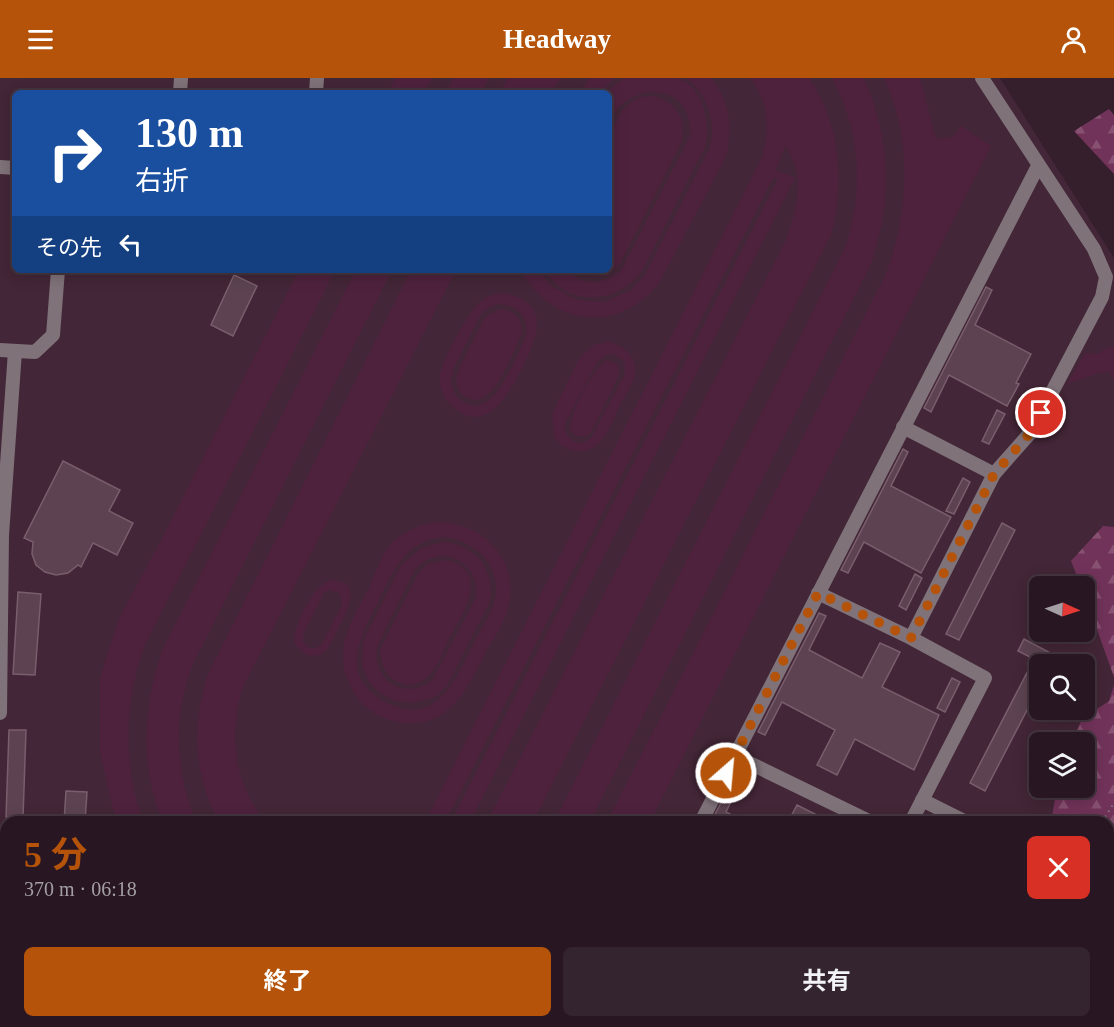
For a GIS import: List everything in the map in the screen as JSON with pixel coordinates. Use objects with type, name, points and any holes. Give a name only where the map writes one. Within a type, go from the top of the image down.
[{"type":"lane","points":[[911,638],[994,474],[1031,432],[1102,297],[1106,277],[1095,249],[982,78]]},
{"type":"lane","points":[[704,816],[1038,166]]},
{"type":"lane","points":[[0,350],[35,352],[53,335],[58,273]]},
{"type":"lane","points":[[0,713],[1,535],[15,351]]},
{"type":"lane","points":[[903,428],[994,474]]},
{"type":"lane","points":[[818,593],[911,638],[986,678],[914,816]]},
{"type":"lane","points":[[735,756],[859,816]]},
{"type":"lane","points":[[922,800],[954,816]]},
{"type":"path","points":[[1106,816],[1114,803]]},
{"type":"shaded area","points":[[0,78],[1000,78],[1114,258],[1114,816],[0,816]]},
{"type":"shaded area","points":[[395,78],[432,78],[426,90],[389,90]]},
{"type":"shaded area","points":[[453,78],[489,78],[483,90],[447,90]]},
{"type":"shaded area","points":[[508,78],[562,78],[552,90],[502,90]]},
{"type":"shaded area","points":[[589,78],[615,78],[602,90],[582,90]]},
{"type":"shaded area","points":[[624,78],[676,78],[685,82],[693,88],[703,106],[707,126],[706,145],[641,273],[630,284],[605,296],[578,296],[566,291],[554,282],[547,273],[569,273],[578,279],[593,282],[608,279],[621,271],[690,136],[689,118],[682,105],[672,97],[660,92],[632,97],[620,106],[612,116],[612,90],[609,90]]},
{"type":"shaded area","points":[[686,78],[711,78],[722,96],[728,116],[728,147],[726,157],[659,283],[643,299],[625,310],[606,316],[586,317],[567,313],[550,303],[534,289],[523,273],[541,273],[551,286],[577,300],[605,302],[631,290],[645,275],[710,147],[711,118],[705,100]]},
{"type":"shaded area","points":[[750,78],[809,78],[820,96],[834,134],[839,174],[831,235],[536,816],[490,816],[785,242],[796,205],[798,181],[792,158],[785,146],[776,170],[795,178],[473,816],[454,816],[778,179],[773,178],[448,816],[428,816],[761,159],[767,127],[764,107]]},
{"type":"shaded area","points":[[832,78],[864,78],[880,125],[884,148],[886,172],[883,219],[870,266],[593,816],[557,816],[845,248],[855,205],[857,183],[854,140],[842,98]]},
{"type":"shaded area","points":[[884,78],[920,78],[936,139],[953,137],[961,126],[991,146],[653,816],[610,816],[886,274],[894,250],[903,201],[903,151],[900,126]]},
{"type":"shaded area","points":[[654,96],[669,103],[681,120],[683,135],[621,262],[612,269],[612,129],[621,112],[641,97]]},
{"type":"shaded area","points":[[297,273],[333,273],[144,647],[137,669],[128,734],[132,778],[141,816],[115,816],[100,752],[100,678],[119,618]]},
{"type":"shaded area","points":[[354,273],[390,273],[192,666],[182,705],[179,744],[180,764],[194,816],[161,816],[150,779],[146,735],[148,713],[151,691],[163,648]]},
{"type":"shaded area","points":[[409,273],[454,273],[243,687],[236,723],[237,758],[246,791],[261,816],[216,816],[210,804],[200,768],[198,749],[199,711],[208,674]]},
{"type":"shaded area","points":[[503,294],[521,299],[531,306],[536,315],[537,325],[532,347],[502,401],[484,415],[474,417],[463,414],[448,402],[442,392],[440,376],[445,360],[456,337],[476,306],[487,297]],"holes":[[[499,304],[506,305],[521,314],[526,324],[526,337],[499,389],[489,400],[479,405],[467,404],[455,394],[451,382],[453,369],[481,314],[489,307]]]},
{"type":"shaded area","points":[[500,309],[510,311],[517,317],[521,325],[521,336],[505,371],[489,393],[480,399],[470,399],[459,391],[456,382],[458,371],[485,317]]},
{"type":"shaded area","points":[[609,342],[618,345],[632,357],[635,371],[605,436],[593,448],[576,451],[563,446],[554,436],[552,414],[580,357],[593,345]],"holes":[[[613,354],[625,362],[625,374],[591,438],[583,443],[574,442],[565,433],[565,424],[598,361],[606,355]]]},
{"type":"shaded area","points":[[1114,346],[1114,380],[1109,372],[1067,384],[1085,353],[1099,354],[1103,349]]},
{"type":"shaded area","points":[[607,360],[618,364],[619,375],[592,431],[587,436],[576,436],[571,432],[571,425],[577,405],[595,372]]},
{"type":"shaded area","points":[[437,522],[469,528],[494,546],[508,573],[511,588],[509,605],[505,618],[464,692],[456,702],[435,718],[422,722],[392,721],[367,707],[350,686],[343,659],[344,644],[352,622],[389,546],[408,531]],"holes":[[[443,537],[455,539],[476,550],[491,567],[495,578],[494,602],[460,671],[442,696],[431,705],[418,709],[403,709],[385,702],[371,692],[362,681],[357,657],[359,644],[388,581],[401,560],[418,545],[430,540]]]},
{"type":"shaded area","points":[[443,542],[465,548],[480,560],[486,569],[491,589],[490,601],[447,686],[435,697],[411,703],[395,701],[381,694],[369,682],[362,666],[363,641],[401,565],[421,548]],"holes":[[[447,556],[468,567],[475,581],[476,598],[432,680],[411,689],[401,688],[385,678],[379,669],[377,647],[415,569],[426,560]]]},
{"type":"shaded area","points":[[445,560],[460,565],[468,573],[471,583],[466,607],[432,672],[424,680],[415,684],[399,683],[387,673],[381,657],[381,648],[419,572],[428,564]]},
{"type":"shaded area","points":[[330,580],[341,581],[347,585],[351,597],[349,605],[326,650],[318,655],[306,655],[295,644],[297,628],[311,598]],"holes":[[[330,590],[340,594],[342,604],[322,644],[316,648],[309,648],[303,642],[303,634],[324,593]]]},
{"type":"green space","points":[[1109,109],[1114,115],[1114,174],[1074,131]]},
{"type":"green space","points":[[1103,526],[1114,527],[1114,677],[1095,624],[1095,576],[1077,576],[1071,561]]},
{"type":"green space","points":[[1114,685],[1114,816],[1052,816],[1055,798],[1095,798],[1095,732],[1076,732],[1082,720],[1095,720],[1095,710],[1109,701]]},
{"type":"building","points":[[234,275],[257,286],[233,336],[211,325]]},
{"type":"building","points":[[986,287],[992,290],[975,325],[1031,354],[1016,383],[1019,384],[1007,406],[949,375],[931,412],[924,408]]},
{"type":"building","points":[[997,410],[1005,414],[989,444],[982,441]]},
{"type":"building","points":[[903,449],[908,452],[891,486],[951,517],[921,573],[864,542],[848,573],[841,570]]},
{"type":"building","points":[[63,461],[120,490],[109,511],[133,523],[117,555],[93,543],[81,567],[78,565],[68,573],[56,575],[45,572],[36,565],[32,554],[33,542],[24,538]]},
{"type":"building","points":[[963,478],[970,482],[954,514],[946,511]]},
{"type":"building","points":[[1002,523],[1015,530],[959,640],[946,634]]},
{"type":"building","points":[[915,574],[922,578],[906,610],[899,606]]},
{"type":"building","points":[[18,592],[41,594],[35,675],[13,674]]},
{"type":"building","points":[[819,613],[826,616],[809,650],[862,678],[880,643],[900,652],[882,687],[939,715],[914,770],[855,739],[837,775],[817,765],[835,730],[782,702],[765,735],[758,732]]},
{"type":"building","points":[[1024,639],[1052,654],[1029,654],[1029,656],[1018,651]]},
{"type":"building","points":[[1029,669],[1029,706],[985,791],[970,783]]},
{"type":"building","points":[[952,678],[960,682],[945,712],[937,708]]},
{"type":"building","points":[[9,730],[26,730],[23,816],[6,816]]},
{"type":"building","points":[[736,774],[743,777],[726,812],[734,816],[714,816]]},
{"type":"building","points":[[66,791],[87,792],[85,816],[64,816]]},
{"type":"building","points":[[797,805],[817,815],[816,816],[791,816]]},
{"type":"route","points":[[726,773],[818,593],[911,638],[994,474],[1031,432],[1041,413]]}]
